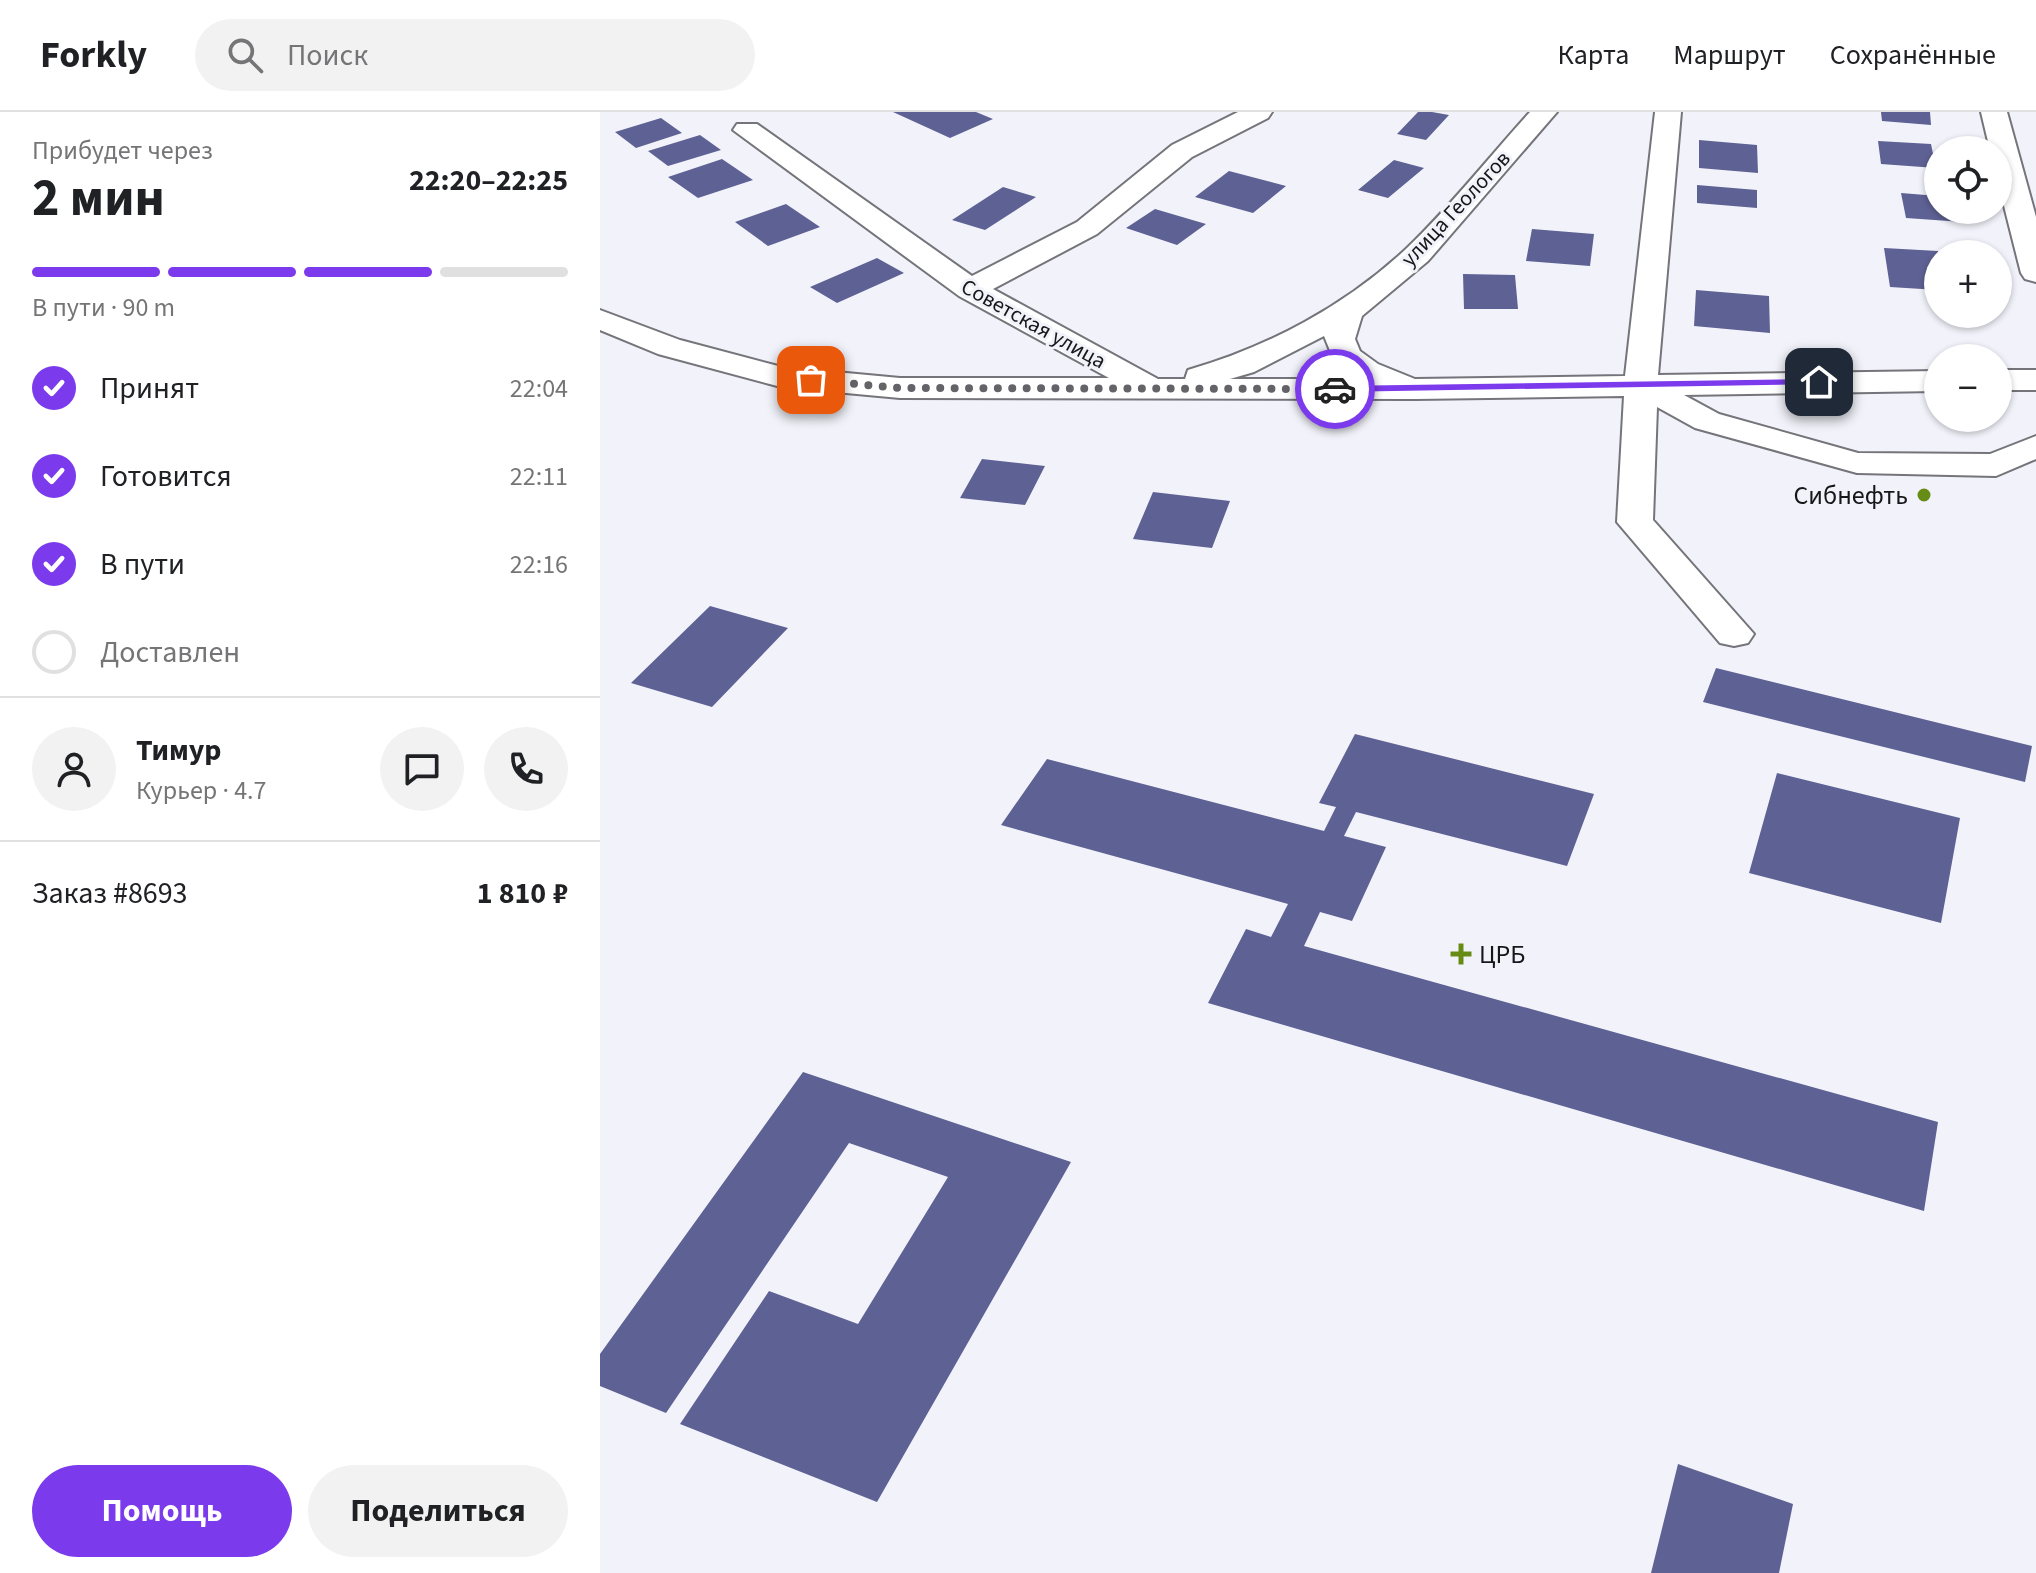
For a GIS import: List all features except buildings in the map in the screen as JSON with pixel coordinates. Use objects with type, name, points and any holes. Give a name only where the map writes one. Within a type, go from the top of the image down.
[{"type":"street","points":[[970,289],[1087,228],[1182,151],[1259,112]]},
{"type":"street","name":"улица Геологов","points":[[1155,390],[1242,365],[1347,312],[1417,255],[1544,112]]},
{"type":"street","points":[[1668,112],[1641,385],[1635,522],[1734,634]]},
{"type":"street","points":[[1994,112],[2036,273]]},
{"type":"street","name":"Советская улица","points":[[747,130],[970,289],[1155,390],[1924,381]]},
{"type":"street","points":[[1347,312],[1339,339],[1346,356],[1366,371],[1415,389]]},
{"type":"street","points":[[600,319],[669,347],[781,377],[900,388],[1155,390]]},
{"type":"street","points":[[2012,380],[2036,380]]},
{"type":"street","points":[[1641,385],[1707,421],[1857,463],[1996,465],[2036,446]]},
{"type":"way so far","points":[[811,380],[900,388],[1335,389]]},
{"type":"place","name":"Сибнефть","points":[[1924,495]]},
{"type":"place","name":"ЦРБ","points":[[1461,954]]},
{"type":"route","points":[[1335,389],[1819,382]]}]
